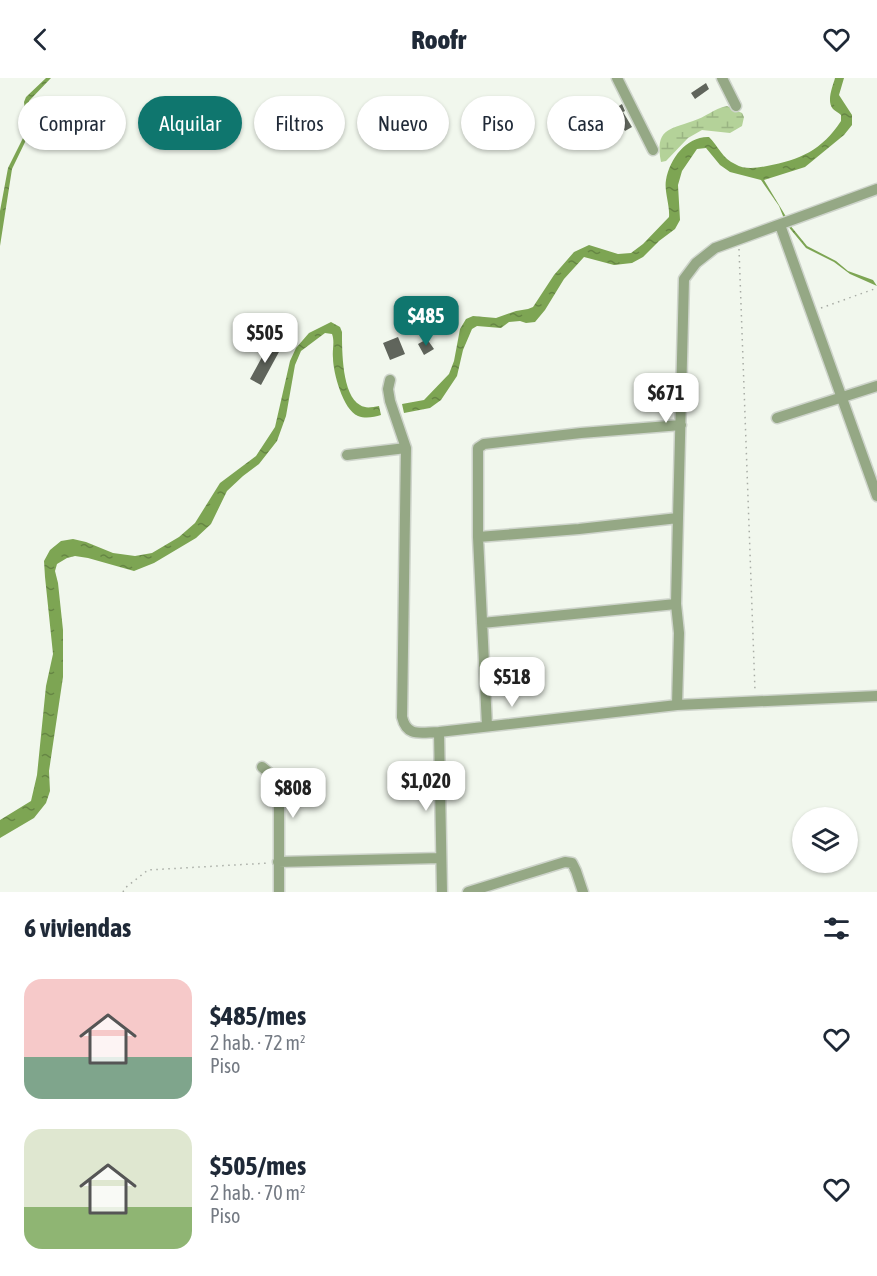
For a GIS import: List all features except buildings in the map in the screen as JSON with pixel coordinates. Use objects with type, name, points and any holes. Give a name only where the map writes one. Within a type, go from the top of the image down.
[{"type":"street","points":[[617,78],[653,150]]},
{"type":"street","points":[[722,78],[736,106]]},
{"type":"street","points":[[677,705],[679,633],[676,604],[684,279],[696,263],[716,248],[877,189]]},
{"type":"street","points":[[785,224],[811,312],[874,480],[877,496]]},
{"type":"street","points":[[390,381],[388,389],[390,401],[406,448],[402,717],[404,725],[413,733],[677,705],[877,696]]},
{"type":"street","points":[[777,418],[877,386]]},
{"type":"street","points":[[486,726],[478,537],[477,450],[482,445],[581,433],[681,425]]},
{"type":"street","points":[[347,455],[406,448]]},
{"type":"street","points":[[478,537],[678,518]]},
{"type":"street","points":[[482,623],[676,604]]},
{"type":"street","points":[[439,732],[442,892]]},
{"type":"street","points":[[262,767],[278,780],[279,786],[279,892]]},
{"type":"street","points":[[278,862],[441,858]]},
{"type":"street","points":[[468,892],[565,862],[572,863],[583,892]]},
{"type":"path","points":[[739,239],[755,702]]},
{"type":"path","points":[[811,312],[877,288]]},
{"type":"path","points":[[123,892],[148,870],[278,862]]},
{"type":"green space","points":[[727,106],[742,113],[744,117],[742,126],[730,133],[702,130],[688,138],[666,161],[661,162],[660,143],[665,132]]},
{"type":"water","points":[[46,78],[51,78],[34,96],[27,96]]},
{"type":"water","points":[[835,78],[844,78],[839,95],[852,115],[852,125],[844,135],[805,167],[764,180],[788,220],[785,221],[779,206],[761,180],[730,172],[720,165],[706,148],[697,149],[682,171],[678,185],[680,220],[675,229],[643,257],[632,263],[614,265],[584,257],[564,279],[535,322],[509,322],[501,328],[477,326],[472,329],[463,350],[457,376],[441,400],[430,408],[404,413],[402,404],[424,400],[449,374],[460,329],[466,319],[473,316],[496,318],[533,307],[554,275],[574,252],[589,245],[618,254],[631,253],[643,244],[669,217],[666,180],[671,164],[687,144],[709,137],[731,162],[751,168],[790,161],[818,146],[841,121],[841,115],[833,109],[830,102]]},
{"type":"water","points":[[18,148],[21,150],[12,169],[0,246],[0,211],[8,168]]},
{"type":"water","points":[[789,224],[807,246],[836,261],[848,271],[873,280],[877,286],[850,274],[834,262],[806,248],[787,225]]},
{"type":"water","points":[[331,322],[340,327],[342,332],[344,372],[346,383],[354,400],[362,406],[379,406],[381,415],[358,416],[343,399],[335,372],[332,334],[325,333],[301,351],[295,365],[286,416],[277,441],[259,464],[227,491],[211,524],[196,538],[154,563],[134,571],[75,556],[57,564],[55,571],[63,630],[63,677],[49,771],[50,791],[46,803],[34,818],[0,838],[0,820],[31,801],[37,775],[46,686],[53,654],[44,561],[50,550],[61,541],[73,539],[113,553],[135,556],[152,553],[179,537],[195,523],[220,483],[256,456],[275,427],[290,361],[296,348],[309,333]]}]
